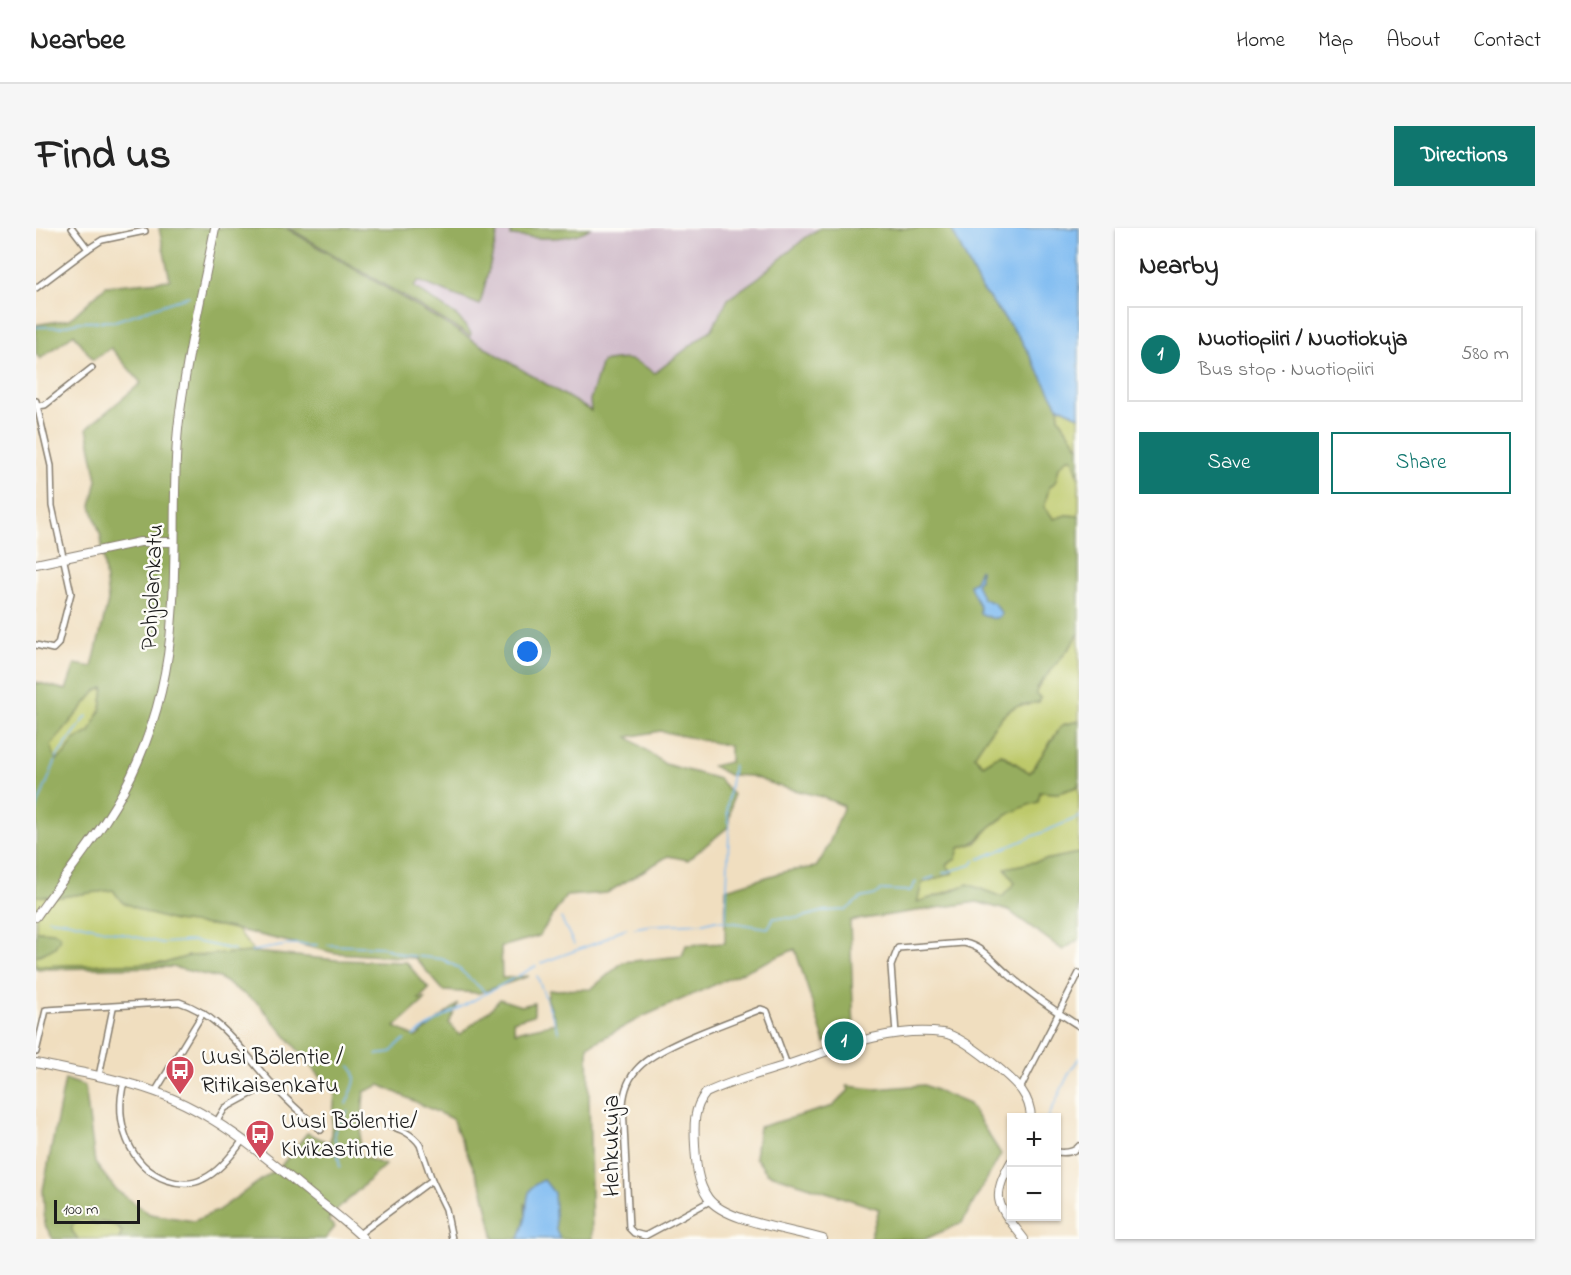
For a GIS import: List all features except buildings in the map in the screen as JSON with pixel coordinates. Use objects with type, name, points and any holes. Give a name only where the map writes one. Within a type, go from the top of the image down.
[{"type":"street","points":[[72,228],[88,249]]},
{"type":"street","name":"Pohjolankatu","points":[[36,917],[112,813],[148,737],[162,688],[172,616],[178,430],[184,381],[215,228]]},
{"type":"street","points":[[36,288],[102,240],[145,231]]},
{"type":"street","points":[[36,645],[54,649],[58,644],[71,593],[52,506],[51,466],[37,404],[45,405],[92,368]]},
{"type":"street","points":[[36,564],[140,542],[174,542]]},
{"type":"street","points":[[896,1034],[891,966],[898,948],[964,943],[974,945],[1060,1014],[1079,1026]]},
{"type":"street","points":[[1021,1088],[1079,973]]},
{"type":"street","points":[[36,1052],[46,1010],[114,1008],[179,1002],[193,1007],[213,1020],[293,1107],[321,1130]]},
{"type":"street","points":[[99,1077],[114,1008]]},
{"type":"street","name":"Hehkukuja","points":[[710,1201],[645,1236],[634,1233],[629,1228],[623,1105],[624,1089],[630,1078],[651,1058],[676,1044],[761,1009],[767,1011],[786,1065]]},
{"type":"street","points":[[155,1092],[203,1013]]},
{"type":"street","points":[[823,1239],[731,1215],[710,1201],[700,1182],[696,1164],[694,1123],[700,1100],[706,1093],[862,1040],[896,1034],[945,1033],[997,1066],[1021,1088],[1029,1103],[1030,1113]]},
{"type":"street","points":[[36,1063],[123,1082],[176,1100],[217,1122],[243,1140],[362,1237],[432,1180]]},
{"type":"street","points":[[123,1082],[121,1105],[127,1141],[147,1170],[159,1177],[186,1184],[203,1180],[218,1169],[243,1140]]},
{"type":"street","points":[[217,1122],[225,1108],[271,1083]]},
{"type":"street","points":[[388,1125],[402,1130],[417,1140],[446,1209],[452,1239]]},
{"type":"street","points":[[1061,1153],[1076,1150],[1079,1146]]},
{"type":"street","points":[[1008,1167],[1000,1184],[998,1199],[1003,1211],[1024,1239]]},
{"type":"shaded area","points":[[286,228],[848,228],[605,420]]},
{"type":"green space","points":[[159,228],[286,228],[591,411],[590,400],[602,362],[618,359],[630,360],[655,373],[712,329],[728,299],[820,228],[951,228],[979,285],[1020,338],[1058,406],[1059,418],[1079,447],[1079,478],[1073,458],[1068,458],[1059,467],[1056,481],[1049,488],[1044,507],[1054,519],[1066,515],[1079,516],[1079,633],[1037,687],[1036,694],[1041,698],[1039,702],[1009,710],[992,729],[974,756],[983,765],[1001,754],[1030,773],[1062,725],[1079,721],[1079,783],[1077,787],[1058,793],[1040,792],[1038,802],[1007,815],[974,842],[959,848],[956,859],[946,865],[953,873],[922,883],[917,902],[968,884],[1002,897],[1015,883],[1005,868],[1079,853],[1077,897],[1079,897],[1079,939],[1063,950],[1009,911],[977,902],[850,921],[854,1033],[825,1043],[795,949],[642,1017],[588,1046],[592,1239],[560,1239],[556,1230],[525,1204],[526,1217],[519,1239],[494,1239],[483,1190],[452,1119],[380,1085],[364,1092],[359,1155],[385,1165],[336,1211],[328,1221],[335,1227],[325,1239],[119,1239],[122,1232],[115,1225],[101,1222],[97,1225],[84,1220],[72,1226],[72,1231],[78,1239],[53,1239],[45,1225],[43,1190],[65,1079],[85,1086],[95,1163],[116,1190],[150,1214],[194,1221],[217,1211],[281,1166],[307,1133],[330,1143],[335,1094],[258,1003],[219,978],[172,967],[36,969],[36,966],[165,963],[189,956],[254,952],[337,960],[406,962],[429,989],[419,999],[426,999],[395,1027],[416,1037],[458,1004],[449,1023],[459,1035],[500,999],[521,1006],[534,1003],[534,1015],[513,1021],[515,1032],[556,1023],[547,998],[549,990],[591,989],[623,962],[682,956],[686,945],[725,943],[726,889],[787,871],[816,867],[844,806],[822,797],[778,786],[751,776],[729,775],[712,766],[730,762],[730,746],[660,731],[628,737],[665,764],[719,779],[733,795],[728,827],[688,860],[668,856],[607,893],[566,896],[539,936],[501,947],[502,978],[529,976],[479,993],[444,991],[415,958],[335,953],[226,927],[174,921],[122,902],[113,890],[59,897],[36,896],[36,682],[66,690],[75,664],[92,667],[108,601],[101,537],[91,506],[97,480],[87,428],[141,383],[111,348],[93,360],[74,334],[40,359],[36,354],[36,325],[70,319],[106,286],[170,280]],"holes":[[[104,688],[101,709],[90,732],[74,740],[66,753],[56,761],[51,745],[96,691]]]},
{"type":"green space","points":[[289,228],[499,228],[480,305],[418,281],[414,287],[458,317],[471,333],[470,336]]},
{"type":"green space","points":[[511,228],[590,228],[573,235],[541,238],[511,236]]},
{"type":"green space","points":[[1058,406],[1079,416],[1079,447],[1059,418]]},
{"type":"green space","points":[[1068,458],[1073,458],[1079,478],[1079,516],[1066,515],[1054,519],[1044,507],[1049,488],[1056,481],[1059,467]]},
{"type":"green space","points":[[1079,633],[1079,721],[1062,725],[1030,773],[1002,754],[983,765],[974,756],[992,729],[1015,707],[1029,705],[1043,679]]},
{"type":"green space","points":[[104,688],[101,709],[90,732],[75,740],[66,753],[56,761],[50,746],[96,691]]},
{"type":"green space","points":[[1079,783],[1079,853],[1006,868],[1016,883],[1002,897],[968,884],[917,903],[922,883],[953,873],[946,865],[959,848],[976,843],[990,827],[1021,806],[1038,802],[1040,792],[1058,793],[1077,787]]},
{"type":"green space","points":[[113,890],[122,902],[237,930],[254,952],[189,956],[165,963],[36,966],[36,956],[55,947],[54,932],[36,931],[36,896],[59,897]]},
{"type":"green space","points":[[36,931],[54,932],[60,935],[58,943],[49,951],[36,956]]},
{"type":"green space","points":[[924,1085],[969,1104],[1001,1154],[962,1223],[925,1239],[870,1239],[879,1209],[767,1173],[755,1157],[759,1127],[833,1106],[849,1090],[847,1086],[875,1089]]},
{"type":"green space","points":[[87,1219],[97,1225],[100,1222],[115,1225],[122,1232],[119,1239],[78,1239],[72,1231],[72,1226],[78,1220]]},
{"type":"water","points":[[951,228],[1079,228],[1079,416],[1058,406],[1020,338],[979,285]]},
{"type":"water","points":[[980,569],[980,578],[976,584],[983,599],[994,603],[1002,614],[997,618],[980,613],[970,586]]},
{"type":"water","points":[[544,1180],[554,1193],[556,1230],[560,1239],[519,1239],[530,1190]]},
{"type":"waterway","points":[[36,327],[60,327],[79,322],[115,321],[189,296]]},
{"type":"waterway","points":[[36,814],[58,755],[87,716]]},
{"type":"waterway","points":[[726,919],[729,830],[727,807],[733,765]]},
{"type":"waterway","points":[[979,859],[1079,817]]},
{"type":"waterway","points":[[943,873],[971,865],[975,860]]},
{"type":"waterway","points":[[925,880],[934,877]]},
{"type":"waterway","points":[[634,928],[704,923],[715,920],[768,928],[774,918],[799,918],[825,911],[846,910],[861,898],[875,895],[882,890],[910,891],[916,882]]},
{"type":"waterway","points":[[561,918],[574,944]]},
{"type":"waterway","points":[[48,919],[162,943],[193,941],[235,950]]},
{"type":"waterway","points":[[541,963],[599,942],[627,928]]},
{"type":"waterway","points":[[251,951],[294,944],[317,945]]},
{"type":"waterway","points":[[328,945],[382,947],[404,955],[442,959],[457,967],[486,993]]},
{"type":"waterway","points":[[413,1036],[536,966]]},
{"type":"waterway","points":[[537,976],[559,1033]]},
{"type":"waterway","points":[[376,1054],[388,1054],[405,1040]]},
{"type":"waterway","points":[[1050,1113],[1069,1073],[1079,1058]]},
{"type":"waterway","points":[[346,1104],[355,1080],[350,1066]]},
{"type":"waterway","points":[[340,1123],[348,1111]]},
{"type":"waterway","points":[[336,1128],[334,1133],[340,1167]]},
{"type":"place","name":"Nuotiopiiri / Nuotiokuja","points":[[844,1041]]},
{"type":"place","name":"Uusi Bölentie / Ritikaisenkatu","points":[[180,1096]]},
{"type":"place","name":"Uusi Bölentie/ Kivikastintie","points":[[260,1160]]}]
